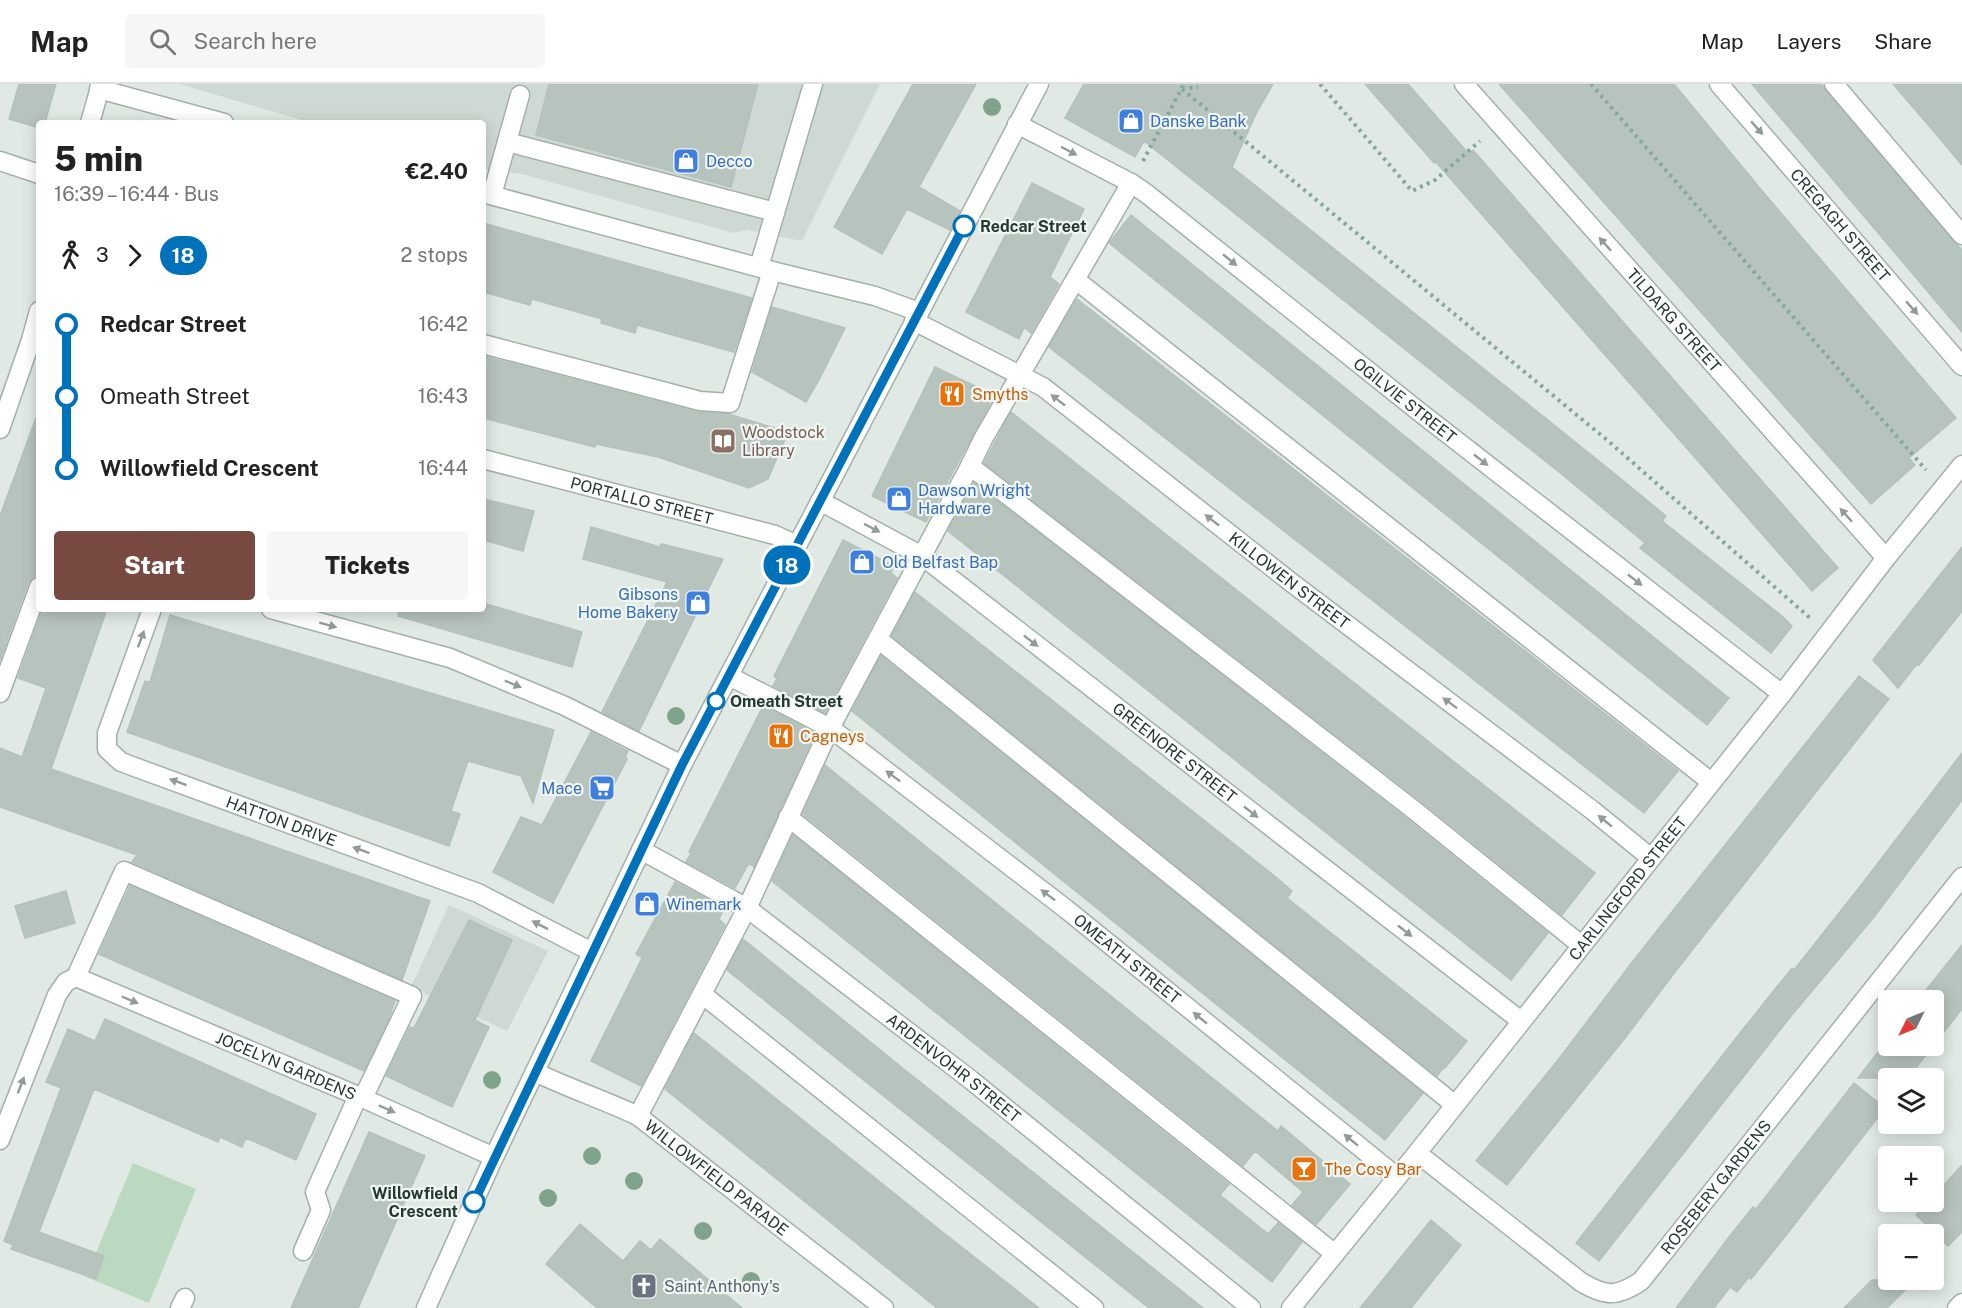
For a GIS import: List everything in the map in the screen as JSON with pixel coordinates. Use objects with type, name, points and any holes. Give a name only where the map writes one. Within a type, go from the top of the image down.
[{"type":"street","points":[[486,345],[700,401],[730,404],[765,269],[775,212],[813,84]]},
{"type":"street","points":[[426,1308],[494,1157],[682,765],[1039,84]]},
{"type":"street","name":"TILDARG STREET","points":[[1464,84],[1886,558]]},
{"type":"street","name":"CREGAGH STREET","points":[[1719,84],[1962,366]]},
{"type":"street","points":[[1834,84],[1962,235]]},
{"type":"street","points":[[91,120],[100,87],[214,120]]},
{"type":"street","points":[[520,95],[507,142],[487,194],[765,269],[875,296],[917,317]]},
{"type":"street","name":"OGILVIE STREET","points":[[1017,124],[1131,183],[1147,194],[1417,410],[1782,694]]},
{"type":"street","points":[[507,142],[775,212]]},
{"type":"street","points":[[0,161],[36,173]]},
{"type":"street","points":[[638,1116],[747,908],[830,728],[1019,374],[1131,183]]},
{"type":"street","points":[[1076,280],[1711,782]]},
{"type":"street","name":"KILLOWEN STREET","points":[[917,317],[1043,387],[1292,584],[1592,810],[1651,858]]},
{"type":"street","points":[[0,429],[35,341]]},
{"type":"street","name":"PORTALLO STREET","points":[[486,460],[775,536],[797,545]]},
{"type":"street","name":"CARLINGFORD STREET","points":[[1292,1308],[1962,465]]},
{"type":"street","points":[[970,466],[1405,803],[1581,945]]},
{"type":"street","name":"GREENORE STREET","points":[[820,501],[922,556],[1521,1021]]},
{"type":"street","points":[[0,693],[36,595]]},
{"type":"street","name":"HATTON DRIVE","points":[[151,612],[107,733],[107,749],[121,762],[478,893],[592,952]]},
{"type":"street","points":[[282,612],[450,658],[565,706],[682,765]]},
{"type":"street","points":[[878,639],[1455,1105]]},
{"type":"street","name":"OMEATH STREET","points":[[729,676],[830,728],[1066,909],[1397,1177]]},
{"type":"street","points":[[788,817],[1335,1254]]},
{"type":"street","name":"ARDENVOHR STREET","points":[[641,850],[747,908],[971,1080],[1251,1308]]},
{"type":"street","points":[[0,1140],[57,995],[66,982],[76,978],[124,871],[412,996],[360,1097],[315,1192],[321,1210],[303,1251]]},
{"type":"street","name":"ROSEBERY GARDENS","points":[[1417,1153],[1581,1282],[1609,1301],[1641,1281],[1962,878]]},
{"type":"street","name":"JOCELYN GARDENS","points":[[76,978],[360,1097],[494,1157]]},
{"type":"street","points":[[702,994],[1094,1308]]},
{"type":"street","name":"WILLOWFIELD PARADE","points":[[535,1072],[565,1087],[608,1102],[638,1116],[884,1308]]},
{"type":"street","points":[[1957,1308],[1962,1303]]},
{"type":"path","points":[[1320,84],[1412,191],[1435,180],[1500,124]]},
{"type":"path","points":[[1591,84],[1943,489]]},
{"type":"path","points":[[1183,86],[1198,87]]},
{"type":"path","points":[[1131,183],[1183,86]]},
{"type":"path","points":[[1183,86],[1607,440],[1828,634]]},
{"type":"shaded area","points":[[179,84],[880,84],[802,241],[748,230],[733,233],[522,174],[486,169],[486,120],[302,120]]},
{"type":"shaded area","points":[[449,905],[548,951],[507,1031],[411,987]]},
{"type":"green space","points":[[133,1163],[196,1189],[149,1303],[86,1277]]},
{"type":"building","points":[[19,84],[56,84],[46,120],[36,120],[36,127],[9,119]]},
{"type":"building","name":"Decco","points":[[549,84],[758,84],[731,187],[536,135]]},
{"type":"building","points":[[913,84],[976,84],[919,187],[960,211],[950,230],[907,209],[882,254],[834,227]]},
{"type":"building","points":[[1084,84],[1273,84],[1256,114],[1232,167],[1620,478],[1666,516],[1662,521],[1782,616],[1792,626],[1771,653],[1640,548],[1645,543],[1564,476],[1144,141],[1135,157],[1065,118]]},
{"type":"building","points":[[1365,84],[1408,84],[1469,154],[1473,150],[1838,568],[1812,591]]},
{"type":"building","points":[[1499,84],[1674,84],[1956,418],[1909,458],[1915,465],[1871,504]]},
{"type":"building","points":[[1752,84],[1821,84],[1962,250],[1962,332]]},
{"type":"building","points":[[1893,84],[1962,84],[1962,165],[1936,134]]},
{"type":"building","points":[[1032,183],[1084,209],[1050,277],[1059,284],[1031,333],[1024,327],[1019,339],[966,312]]},
{"type":"building","points":[[1131,215],[1729,698],[1707,725],[1109,243]]},
{"type":"building","points":[[486,224],[752,298],[734,352],[637,325],[635,333],[601,323],[602,319],[532,299],[530,305],[486,293]]},
{"type":"building","points":[[1077,299],[1678,771],[1644,813],[1049,347]]},
{"type":"building","points":[[772,307],[845,328],[806,402],[752,372]]},
{"type":"building","points":[[486,357],[697,412],[728,414],[788,432],[768,479],[749,488],[658,457],[596,444],[595,447],[486,419]]},
{"type":"building","points":[[935,367],[981,389],[993,398],[926,522],[872,496]]},
{"type":"building","points":[[1011,412],[1595,873],[1562,915],[1421,801],[984,463]]},
{"type":"building","points":[[36,418],[36,577],[28,583],[0,660],[0,516]]},
{"type":"building","points":[[974,483],[1407,819],[1548,933],[1511,980],[948,531]]},
{"type":"building","points":[[486,500],[534,511],[523,551],[486,541]]},
{"type":"building","points":[[591,527],[660,547],[661,544],[723,559],[639,731],[602,712],[667,582],[583,559]]},
{"type":"building","points":[[843,540],[894,566],[891,573],[897,578],[825,713],[773,686],[777,678],[774,676]]},
{"type":"building","points":[[1962,547],[1962,611],[1898,688],[1873,660]]},
{"type":"building","points":[[915,592],[1277,878],[1292,891],[1287,898],[1467,1041],[1445,1068],[1437,1076],[892,636]]},
{"type":"building","points":[[486,604],[582,632],[572,667],[398,616],[399,612],[486,612]]},
{"type":"building","points":[[42,612],[106,612],[51,769],[430,901],[402,980],[132,862],[137,855],[0,807],[0,748],[22,757],[46,688],[18,678]]},
{"type":"building","points":[[170,615],[554,730],[533,803],[521,776],[468,761],[451,811],[460,814],[449,846],[127,732],[145,681],[150,682]]},
{"type":"building","points":[[881,656],[1423,1093],[1385,1140],[852,711]]},
{"type":"building","points":[[1859,676],[1889,699],[1625,1038],[1507,1185],[1476,1161]]},
{"type":"building","points":[[763,706],[815,733],[754,867],[749,863],[735,888],[686,862]]},
{"type":"building","points":[[591,732],[628,751],[625,758],[627,759],[553,903],[493,872],[521,817],[542,825]]},
{"type":"building","points":[[1962,753],[1962,800],[1874,917],[1791,1016],[1599,1261],[1576,1243],[1744,1028],[1792,968],[1794,970],[1862,884]]},
{"type":"building","points":[[825,765],[1278,1131],[1281,1126],[1350,1184],[1316,1225],[1292,1205],[1303,1192],[1255,1151],[1243,1166],[803,814]]},
{"type":"building","points":[[793,835],[1229,1184],[1220,1195],[1268,1234],[1278,1223],[1302,1242],[1272,1282],[772,881]]},
{"type":"building","points":[[675,882],[724,908],[719,919],[725,925],[641,1086],[591,1061],[642,958],[636,954]]},
{"type":"building","points":[[130,886],[395,1001],[364,1071],[99,954]]},
{"type":"building","points":[[66,891],[75,923],[25,938],[15,906]]},
{"type":"building","points":[[469,920],[512,940],[475,1020],[489,1027],[452,1107],[386,1076],[410,1027],[414,1028]]},
{"type":"building","points":[[743,939],[1203,1308],[1149,1308],[836,1058],[727,970]]},
{"type":"building","points":[[1962,945],[1962,1009],[1944,1032],[1944,990],[1926,990]]},
{"type":"building","points":[[105,1019],[316,1114],[296,1160],[246,1138],[242,1147],[220,1137],[218,1142],[94,1089],[39,1232],[104,1256],[96,1279],[11,1249],[13,1245],[4,1241],[61,1088],[46,1082],[68,1029],[95,1041]]},
{"type":"building","points":[[694,1033],[1039,1308],[937,1308],[665,1089]]},
{"type":"building","points":[[1878,1052],[1878,1056],[1925,1056],[1916,1068],[1878,1068],[1878,1078],[1858,1078]]},
{"type":"building","points":[[1854,1083],[1878,1102],[1878,1117],[1751,1279],[1749,1277],[1737,1292],[1730,1287],[1714,1308],[1676,1308],[1753,1207],[1756,1209]]},
{"type":"building","points":[[369,1132],[425,1156],[358,1308],[291,1308]]},
{"type":"building","points":[[1962,1165],[1962,1232],[1948,1246],[1944,1242],[1944,1224],[1925,1224],[1916,1215],[1919,1212],[1944,1212],[1944,1185]]},
{"type":"building","points":[[1431,1220],[1461,1245],[1411,1308],[1360,1308]]},
{"type":"building","name":"Saint Anthony's","points":[[580,1224],[623,1261],[640,1241],[651,1250],[660,1239],[742,1308],[597,1308],[546,1264]]},
{"type":"building","points":[[1872,1280],[1878,1280],[1878,1290],[1905,1290],[1887,1308],[1844,1308]]},
{"type":"bus line","name":"18","points":[[474,1202],[682,765],[964,226]]},
{"type":"place","name":"Danske Bank","points":[[1131,121]]},
{"type":"place","name":"Decco","points":[[686,161]]},
{"type":"place","name":"Redcar Street","points":[[964,226]]},
{"type":"place","name":"Smyths","points":[[952,394]]},
{"type":"place","name":"Woodstock Library","points":[[723,441]]},
{"type":"place","name":"Dawson Wright Hardware","points":[[899,499]]},
{"type":"place","name":"Old Belfast Bap","points":[[862,562]]},
{"type":"place","name":"Gibsons Home Bakery","points":[[698,603]]},
{"type":"place","name":"Omeath Street","points":[[716,701]]},
{"type":"place","name":"Cagneys","points":[[781,736]]},
{"type":"place","name":"Mace","points":[[602,788]]},
{"type":"place","name":"Winemark","points":[[647,904]]},
{"type":"place","name":"The Cosy Bar","points":[[1304,1169]]},
{"type":"place","name":"Willowfield Crescent","points":[[474,1202]]},
{"type":"place","name":"Saint Anthony's","points":[[644,1286]]}]
